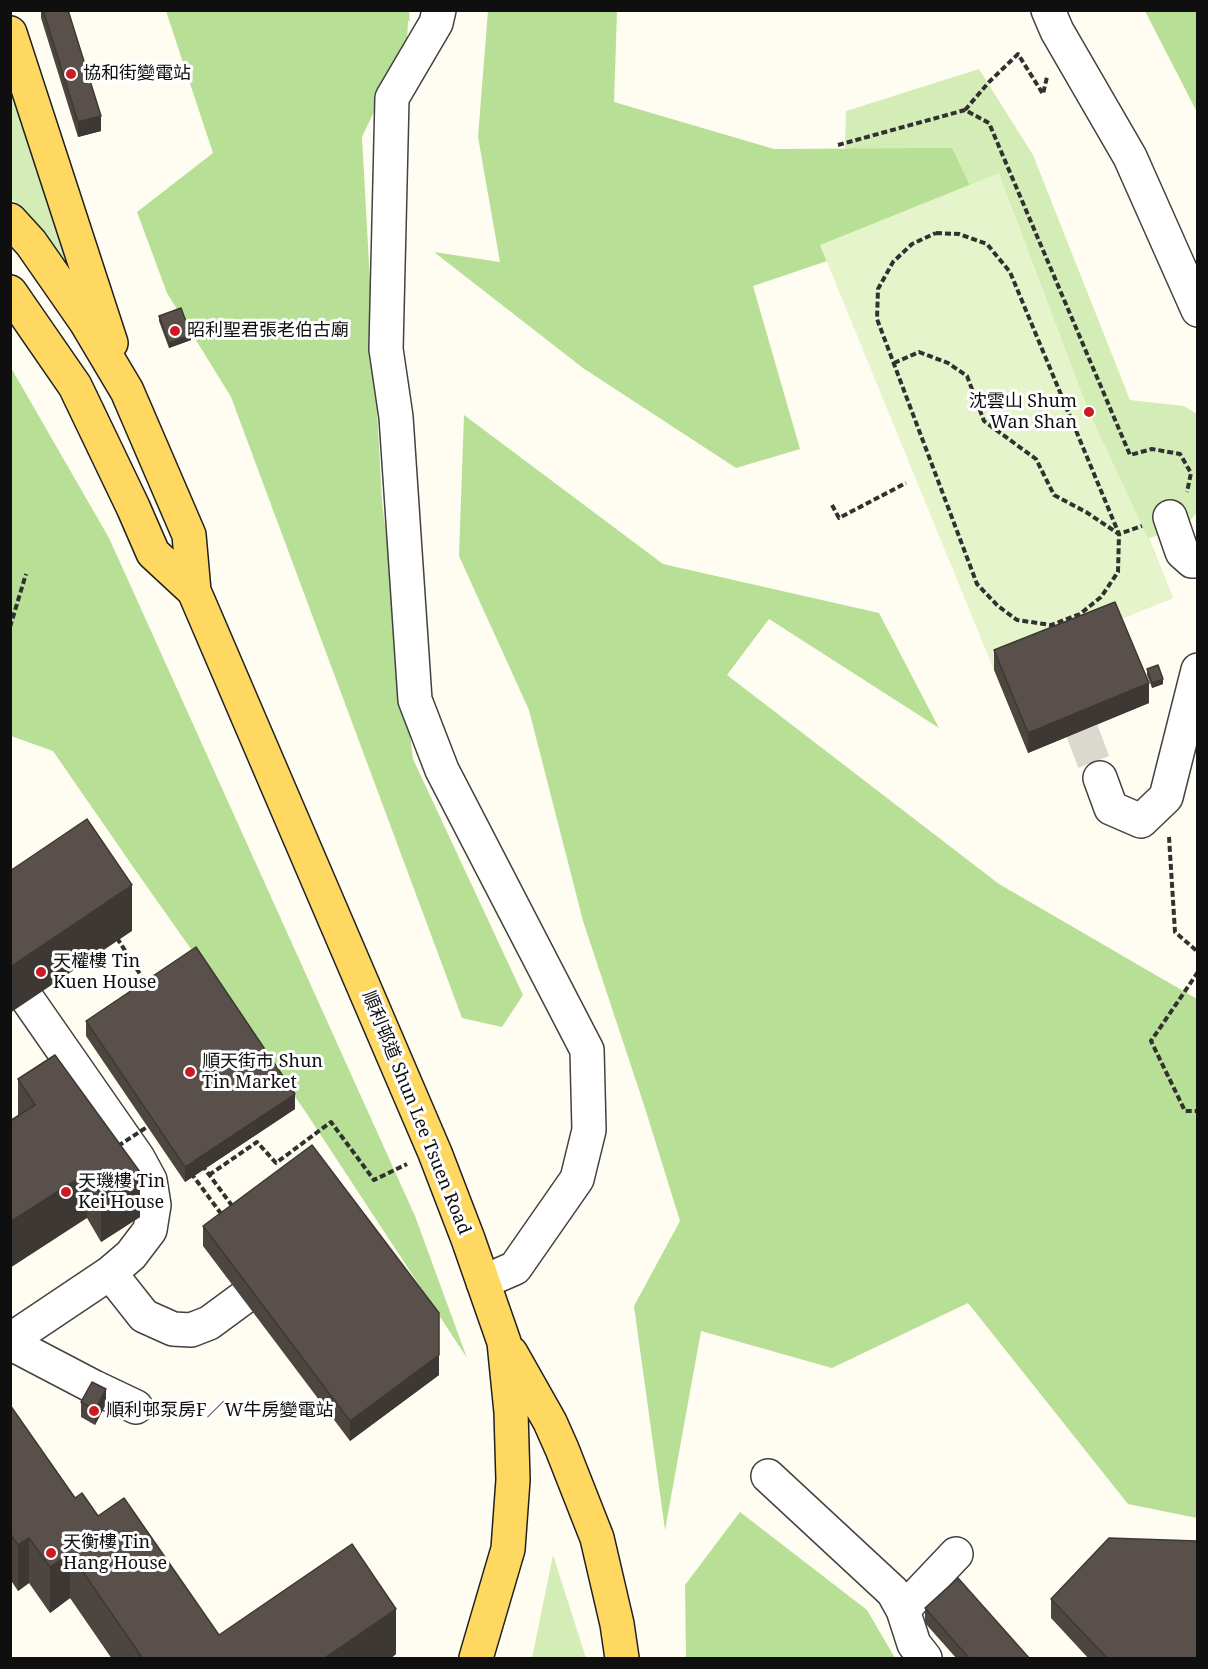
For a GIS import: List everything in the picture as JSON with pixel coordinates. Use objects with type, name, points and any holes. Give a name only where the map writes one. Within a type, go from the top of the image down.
[{"type":"main road","points":[[10,33],[127,391]]},
{"type":"main road","name":"順利邨道 Shun Lee Tsuen Road","points":[[10,220],[31,243],[80,314],[127,391],[189,535],[194,591],[435,1153],[504,1341],[511,1413],[513,1480],[508,1537],[505,1559],[476,1659]]},
{"type":"main road","name":"順利邨道 Shun Lee Tsuen Road","points":[[10,292],[75,386],[153,553],[194,591]]},
{"type":"main road","points":[[504,1341],[550,1422],[597,1538],[617,1624],[622,1659]]},
{"type":"lane","points":[[439,10],[436,23],[392,98],[386,349],[396,417],[416,700],[442,770],[587,1050],[589,1130],[577,1179],[515,1268],[483,1282]]},
{"type":"lane","points":[[1052,21],[1130,157],[1197,310]]},
{"type":"lane","points":[[1170,517],[1182,552],[1192,561],[1197,561]]},
{"type":"lane","points":[[1100,778],[1111,808],[1141,821],[1166,797],[1197,670]]},
{"type":"lane","points":[[10,974],[138,1158],[150,1180],[154,1205],[150,1230],[131,1255],[110,1273],[10,1341],[136,1407]]},
{"type":"lane","points":[[110,1273],[144,1316],[173,1329],[191,1330],[208,1323],[243,1298]]},
{"type":"lane","points":[[768,1476],[893,1592],[903,1610],[914,1644],[925,1659]]},
{"type":"lane","points":[[903,1610],[956,1554]]},
{"type":"path","points":[[838,145],[964,110],[989,81],[1018,54],[1043,94],[1052,21]]},
{"type":"path","points":[[964,110],[989,123],[1130,456],[1152,449],[1180,454],[1191,473],[1187,492],[1170,517]]},
{"type":"path","points":[[936,233],[959,234],[987,244],[1010,272],[1119,534],[1118,572],[1101,597],[1080,614],[1051,625],[1017,620],[998,606],[977,584],[877,319],[878,289],[893,262],[912,244],[936,233]]},
{"type":"path","points":[[894,363],[919,352],[948,363],[967,376],[984,422],[1036,459],[1054,495],[1086,512],[1119,534]]},
{"type":"path","points":[[832,505],[839,518],[906,483]]},
{"type":"path","points":[[10,627],[26,574]]},
{"type":"path","points":[[1166,797],[1175,932],[1197,952]]},
{"type":"path","points":[[117,938],[148,986]]},
{"type":"path","points":[[1197,972],[1151,1041],[1185,1111],[1197,1111]]},
{"type":"path","points":[[209,1175],[257,1142],[276,1163],[331,1122],[374,1180],[405,1164]]},
{"type":"path","points":[[118,1146],[147,1126]]},
{"type":"path","points":[[202,1165],[239,1215]]},
{"type":"path","points":[[187,1167],[228,1223]]},
{"type":"green space","points":[[166,11],[409,11],[407,42],[362,137],[382,501],[413,759],[523,995],[502,1027],[462,1018],[231,397],[167,293],[137,212],[213,153]]},
{"type":"green space","points":[[488,11],[617,11],[614,102],[774,149],[952,148],[981,209],[753,286],[800,449],[736,468],[583,368],[434,252],[500,262],[478,137]]},
{"type":"green space","points":[[1145,11],[1197,11],[1197,112]]},
{"type":"green space","points":[[979,69],[1033,155],[1130,400],[1184,406],[1197,414],[1197,513],[1184,527],[1149,538],[1173,598],[994,670],[844,184],[846,111]]},
{"type":"green space","points":[[10,77],[72,263],[67,265],[28,215],[11,198]]},
{"type":"green space","points":[[999,173],[1089,412],[1148,538],[1173,598],[994,670],[820,245]]},
{"type":"green space","points":[[10,366],[109,538],[415,1216],[467,1358],[305,1111],[53,751],[11,736]]},
{"type":"green space","points":[[464,415],[663,564],[879,613],[939,728],[769,619],[727,675],[999,884],[1197,999],[1197,1518],[1128,1504],[968,1303],[832,1368],[701,1331],[665,1530],[634,1306],[680,1221],[583,921],[529,710],[459,556]]},
{"type":"green space","points":[[740,1512],[867,1610],[895,1658],[686,1658],[685,1585]]},
{"type":"green space","points":[[553,1555],[586,1658],[532,1658]]},
{"type":"building","name":"協和街變電站","points":[[43,10],[68,10],[101,116],[78,122]]},
{"type":"building","name":"昭利聖君張老伯古廟","points":[[181,308],[191,335],[169,343],[159,316]]},
{"type":"building","points":[[1115,602],[1149,683],[1028,733],[994,650]]},
{"type":"building","points":[[1158,665],[1163,679],[1152,683],[1147,669]]},
{"type":"building","points":[[87,819],[132,885],[10,967],[10,871]]},
{"type":"building","name":"順天街市 Shun Tin Market","points":[[196,947],[295,1094],[185,1167],[86,1021]]},
{"type":"building","points":[[55,1055],[140,1172],[101,1196],[87,1173],[10,1222],[10,1121],[35,1105],[18,1079]]},
{"type":"building","points":[[312,1145],[439,1313],[439,1355],[350,1421],[203,1226]]},
{"type":"building","points":[[92,1382],[106,1389],[95,1410],[81,1402]]},
{"type":"building","points":[[10,1405],[75,1498],[82,1493],[98,1516],[124,1498],[219,1635],[352,1544],[396,1609],[323,1659],[143,1659],[70,1553],[50,1567],[29,1538],[18,1545],[10,1534]]},
{"type":"building","points":[[1109,1538],[1197,1541],[1197,1659],[1108,1659],[1051,1599]]},
{"type":"building","points":[[958,1578],[1030,1659],[970,1659],[925,1608]]},
{"type":"tunnel","points":[[1082,731],[1100,778]]},
{"type":"place","name":"協和街變電站","points":[[71,74]]},
{"type":"place","name":"昭利聖君張老伯古廟","points":[[175,331]]},
{"type":"place","name":"沈雲山 Shum Wan Shan","points":[[1089,412]]},
{"type":"place","name":"天權樓 Tin Kuen House","points":[[41,972]]},
{"type":"place","name":"順天街市 Shun Tin Market","points":[[190,1072]]},
{"type":"place","name":"天璣樓 Tin Kei House","points":[[66,1192]]},
{"type":"place","name":"順利邨泵房F／W牛房變電站","points":[[94,1411]]},
{"type":"place","name":"天衡樓 Tin Hang House","points":[[51,1553]]}]
